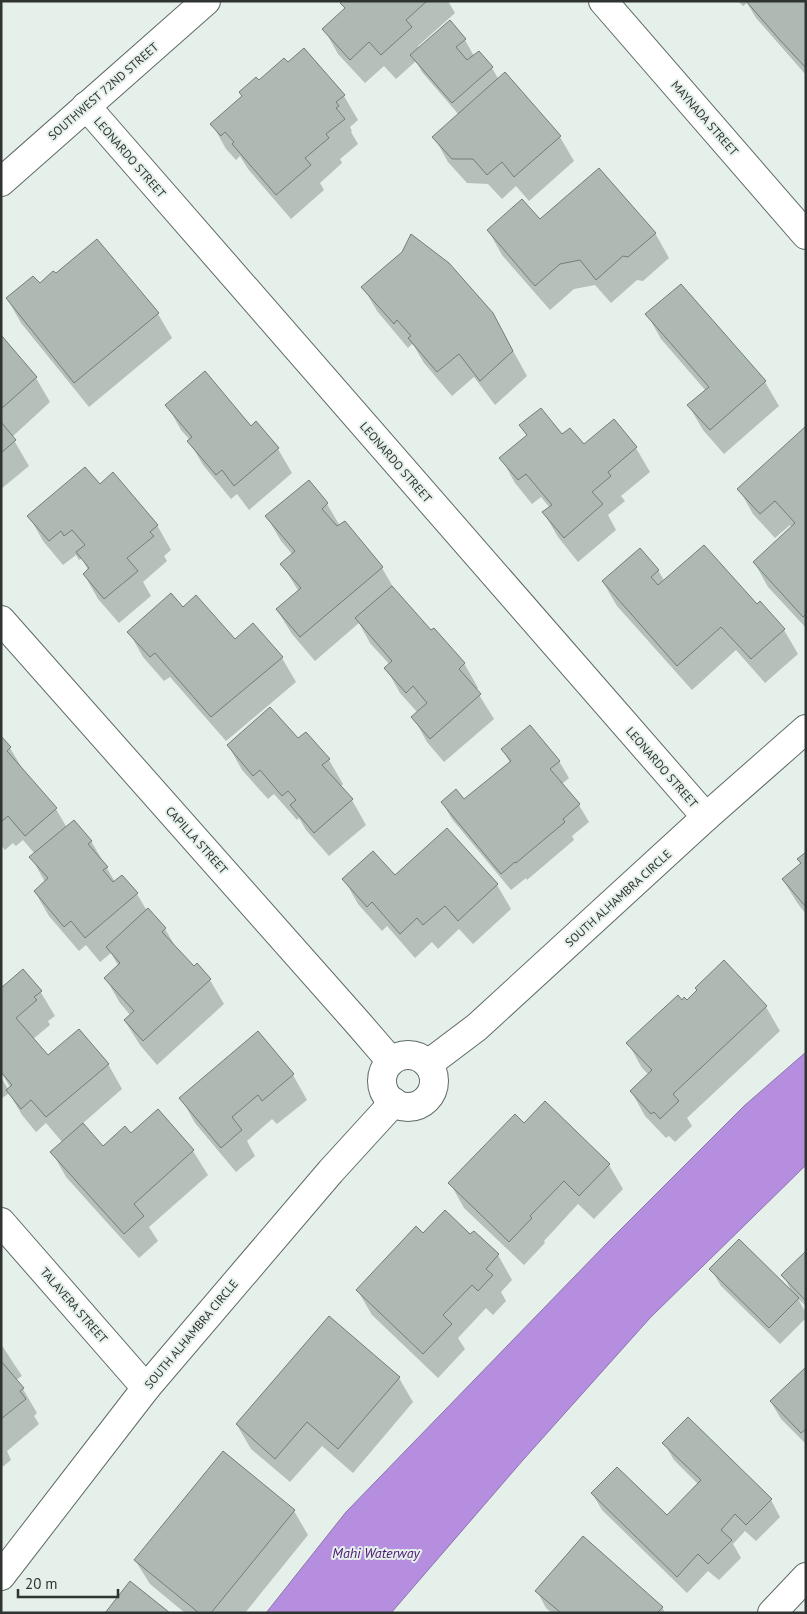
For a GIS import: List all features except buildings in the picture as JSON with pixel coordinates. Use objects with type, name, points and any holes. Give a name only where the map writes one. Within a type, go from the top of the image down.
[{"type":"street","name":"SOUTHWEST 72ND STREET","points":[[1,182],[206,1]]},
{"type":"street","name":"MAYNADA STREET","points":[[604,1],[806,235]]},
{"type":"street","name":"LEONARDO STREET","points":[[86,106],[706,817]]},
{"type":"street","name":"CAPILLA STREET","points":[[1,620],[384,1052],[390,1062]]},
{"type":"street","name":"SOUTH ALHAMBRA CIRCLE","points":[[428,1064],[477,1027],[806,728]]},
{"type":"street","points":[[410,1055],[423,1059],[428,1064],[434,1079],[430,1095],[418,1105],[401,1106],[388,1097],[382,1084],[382,1076],[390,1062],[402,1056],[410,1055]]},
{"type":"street","name":"SOUTH ALHAMBRA CIRCLE","points":[[1,1576],[146,1388],[324,1178],[394,1102]]},
{"type":"street","name":"TALAVERA STREET","points":[[1,1222],[146,1388]]},
{"type":"street","points":[[772,1613],[806,1577]]},
{"type":"water","name":"Mahi Waterway","points":[[806,1052],[806,1165],[650,1318],[523,1460],[391,1613],[266,1613],[346,1512],[608,1242],[744,1106]]}]
